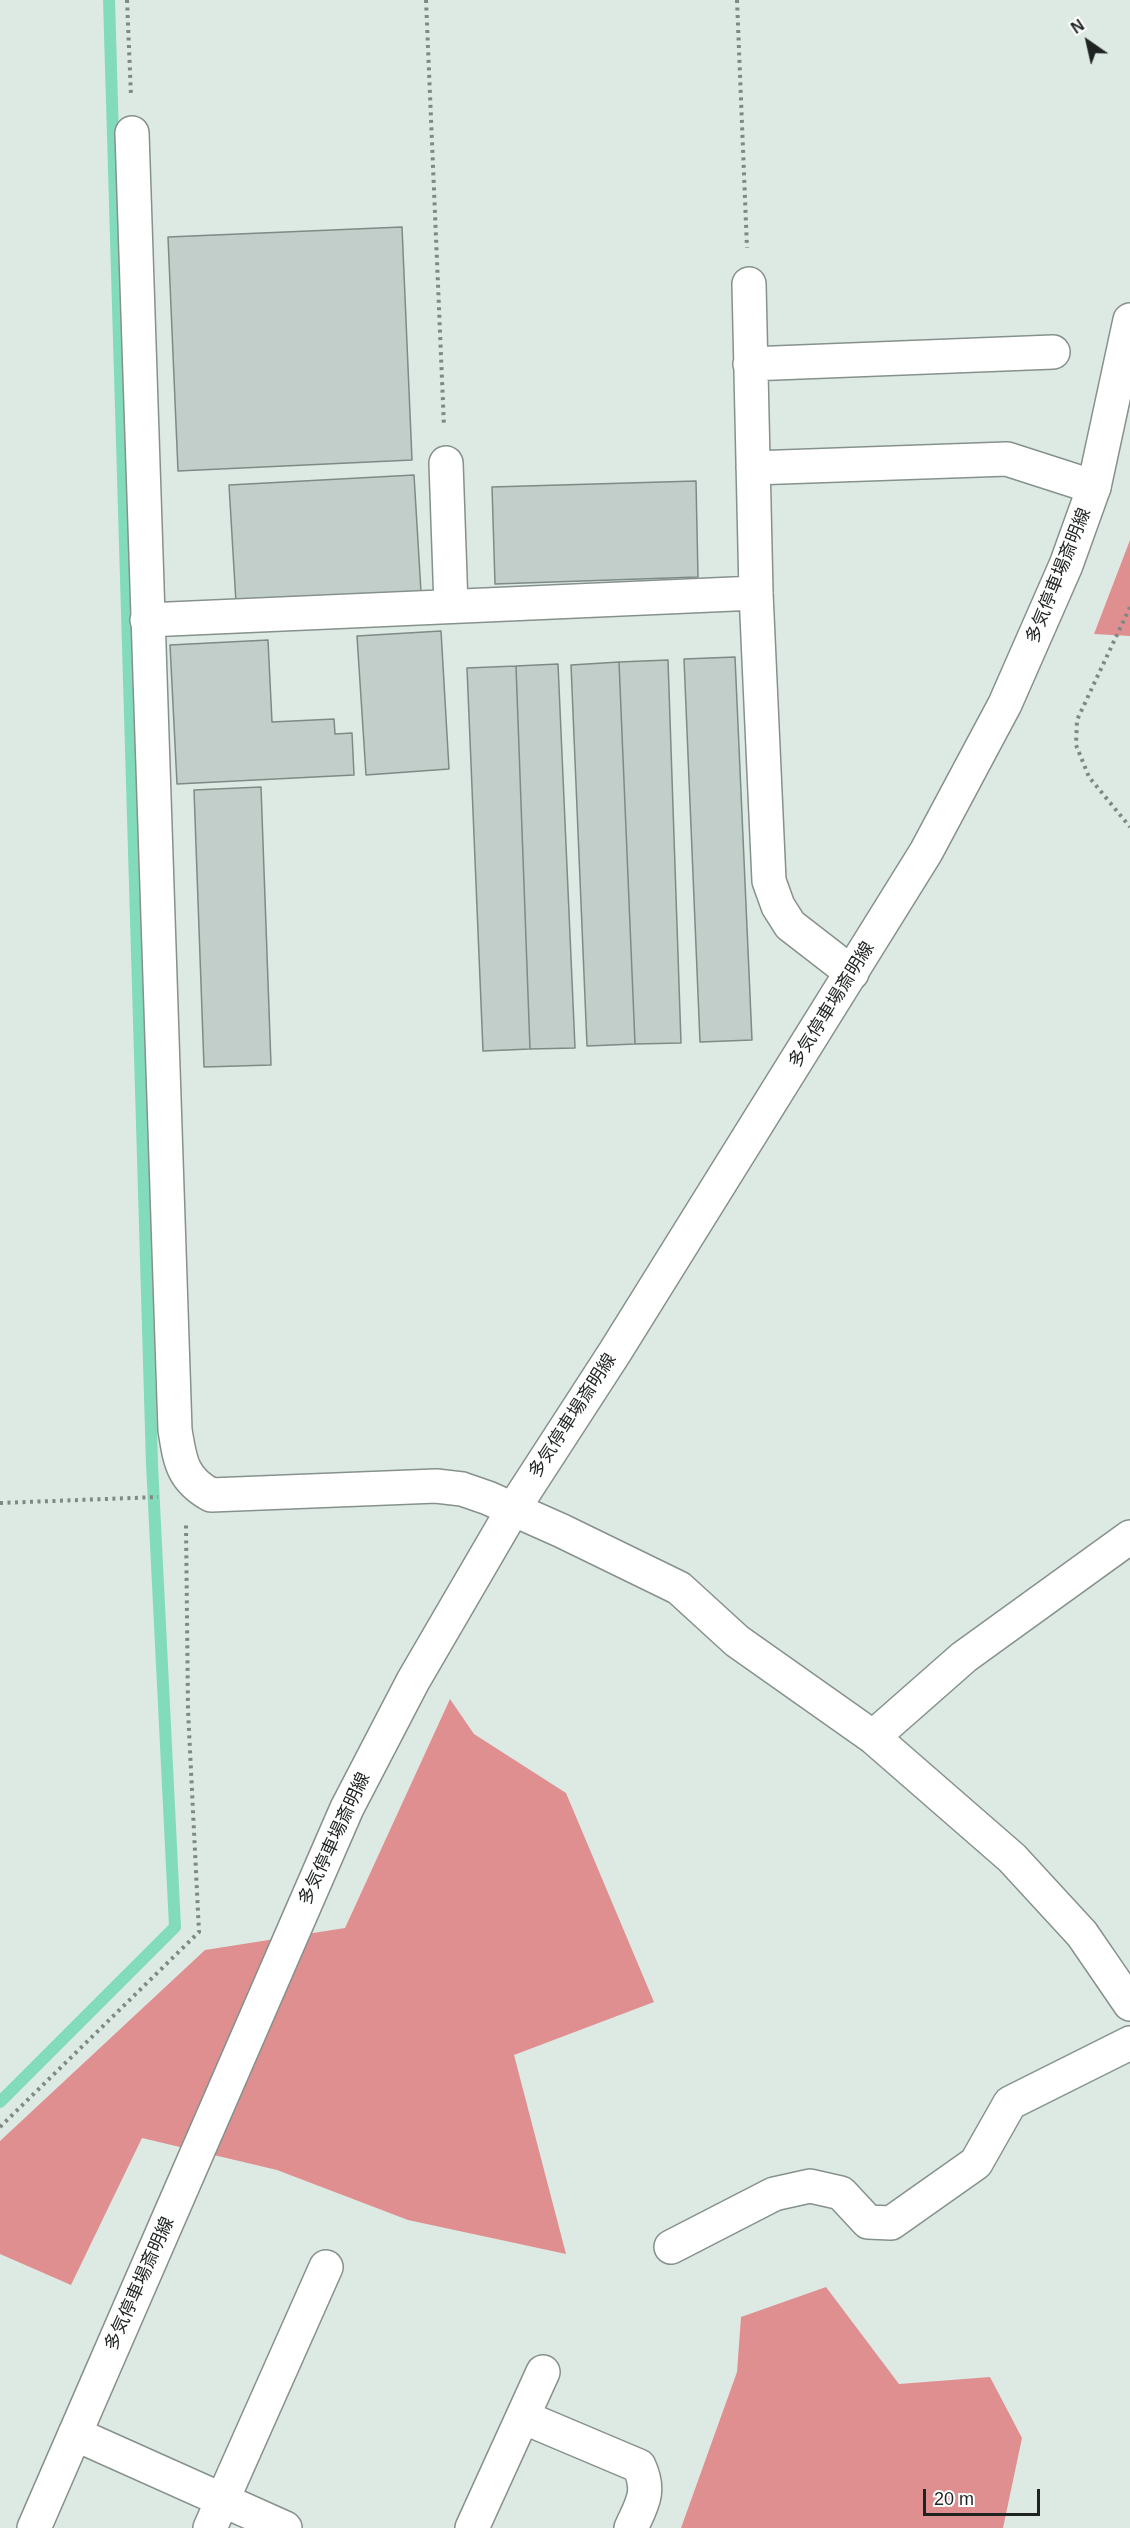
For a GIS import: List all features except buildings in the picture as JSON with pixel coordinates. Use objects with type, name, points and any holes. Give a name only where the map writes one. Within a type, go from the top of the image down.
[{"type":"street","points":[[132,133],[175,1430],[182,1466],[189,1479],[211,1495],[436,1486],[462,1489],[562,1531],[678,1588],[736,1641],[873,1737],[1012,1858],[1082,1934],[1130,2004]]},
{"type":"street","points":[[749,284],[756,593],[770,881],[778,906],[789,925],[852,973]]},
{"type":"street","name":"多気停車場斎明線","points":[[34,2528],[347,1808],[413,1681],[512,1510],[615,1352],[926,852],[1005,704],[1066,565],[1094,487],[1130,320]]},
{"type":"street","points":[[750,364],[1053,352]]},
{"type":"street","points":[[753,468],[1006,459],[1094,487]]},
{"type":"street","points":[[446,463],[451,606]]},
{"type":"street","points":[[147,620],[756,593]]},
{"type":"street","points":[[873,1737],[964,1657],[1130,1537]]},
{"type":"street","points":[[671,2247],[774,2194],[810,2186],[841,2193],[868,2222],[891,2223],[976,2163],[1010,2103],[1130,2043]]},
{"type":"street","points":[[216,2514],[326,2267]]},
{"type":"street","points":[[472,2528],[543,2372]]},
{"type":"street","points":[[523,2417],[639,2466],[646,2481],[643,2501],[631,2528]]},
{"type":"street","points":[[75,2434],[216,2514],[285,2528]]},
{"type":"path","points":[[127,0],[132,133]]},
{"type":"path","points":[[426,0],[446,463]]},
{"type":"path","points":[[738,0],[749,284]]},
{"type":"path","points":[[1130,607],[1077,720],[1076,746],[1089,777],[1130,827]]},
{"type":"path","points":[[0,1503],[168,1496]]},
{"type":"path","points":[[0,2127],[199,1932],[188,1710],[185,1517]]},
{"type":"shaded area","points":[[1130,540],[1130,636],[1094,634]]},
{"type":"shaded area","points":[[450,1699],[474,1734],[566,1793],[654,2002],[514,2055],[566,2254],[408,2220],[277,2170],[142,2138],[71,2285],[0,2254],[0,2141],[205,1950],[345,1928]]},
{"type":"shaded area","points":[[826,2287],[899,2384],[990,2377],[1022,2438],[1003,2528],[681,2528],[737,2372],[741,2317]]},
{"type":"waterway","points":[[0,2102],[175,1927],[152,1464],[109,0]]}]
